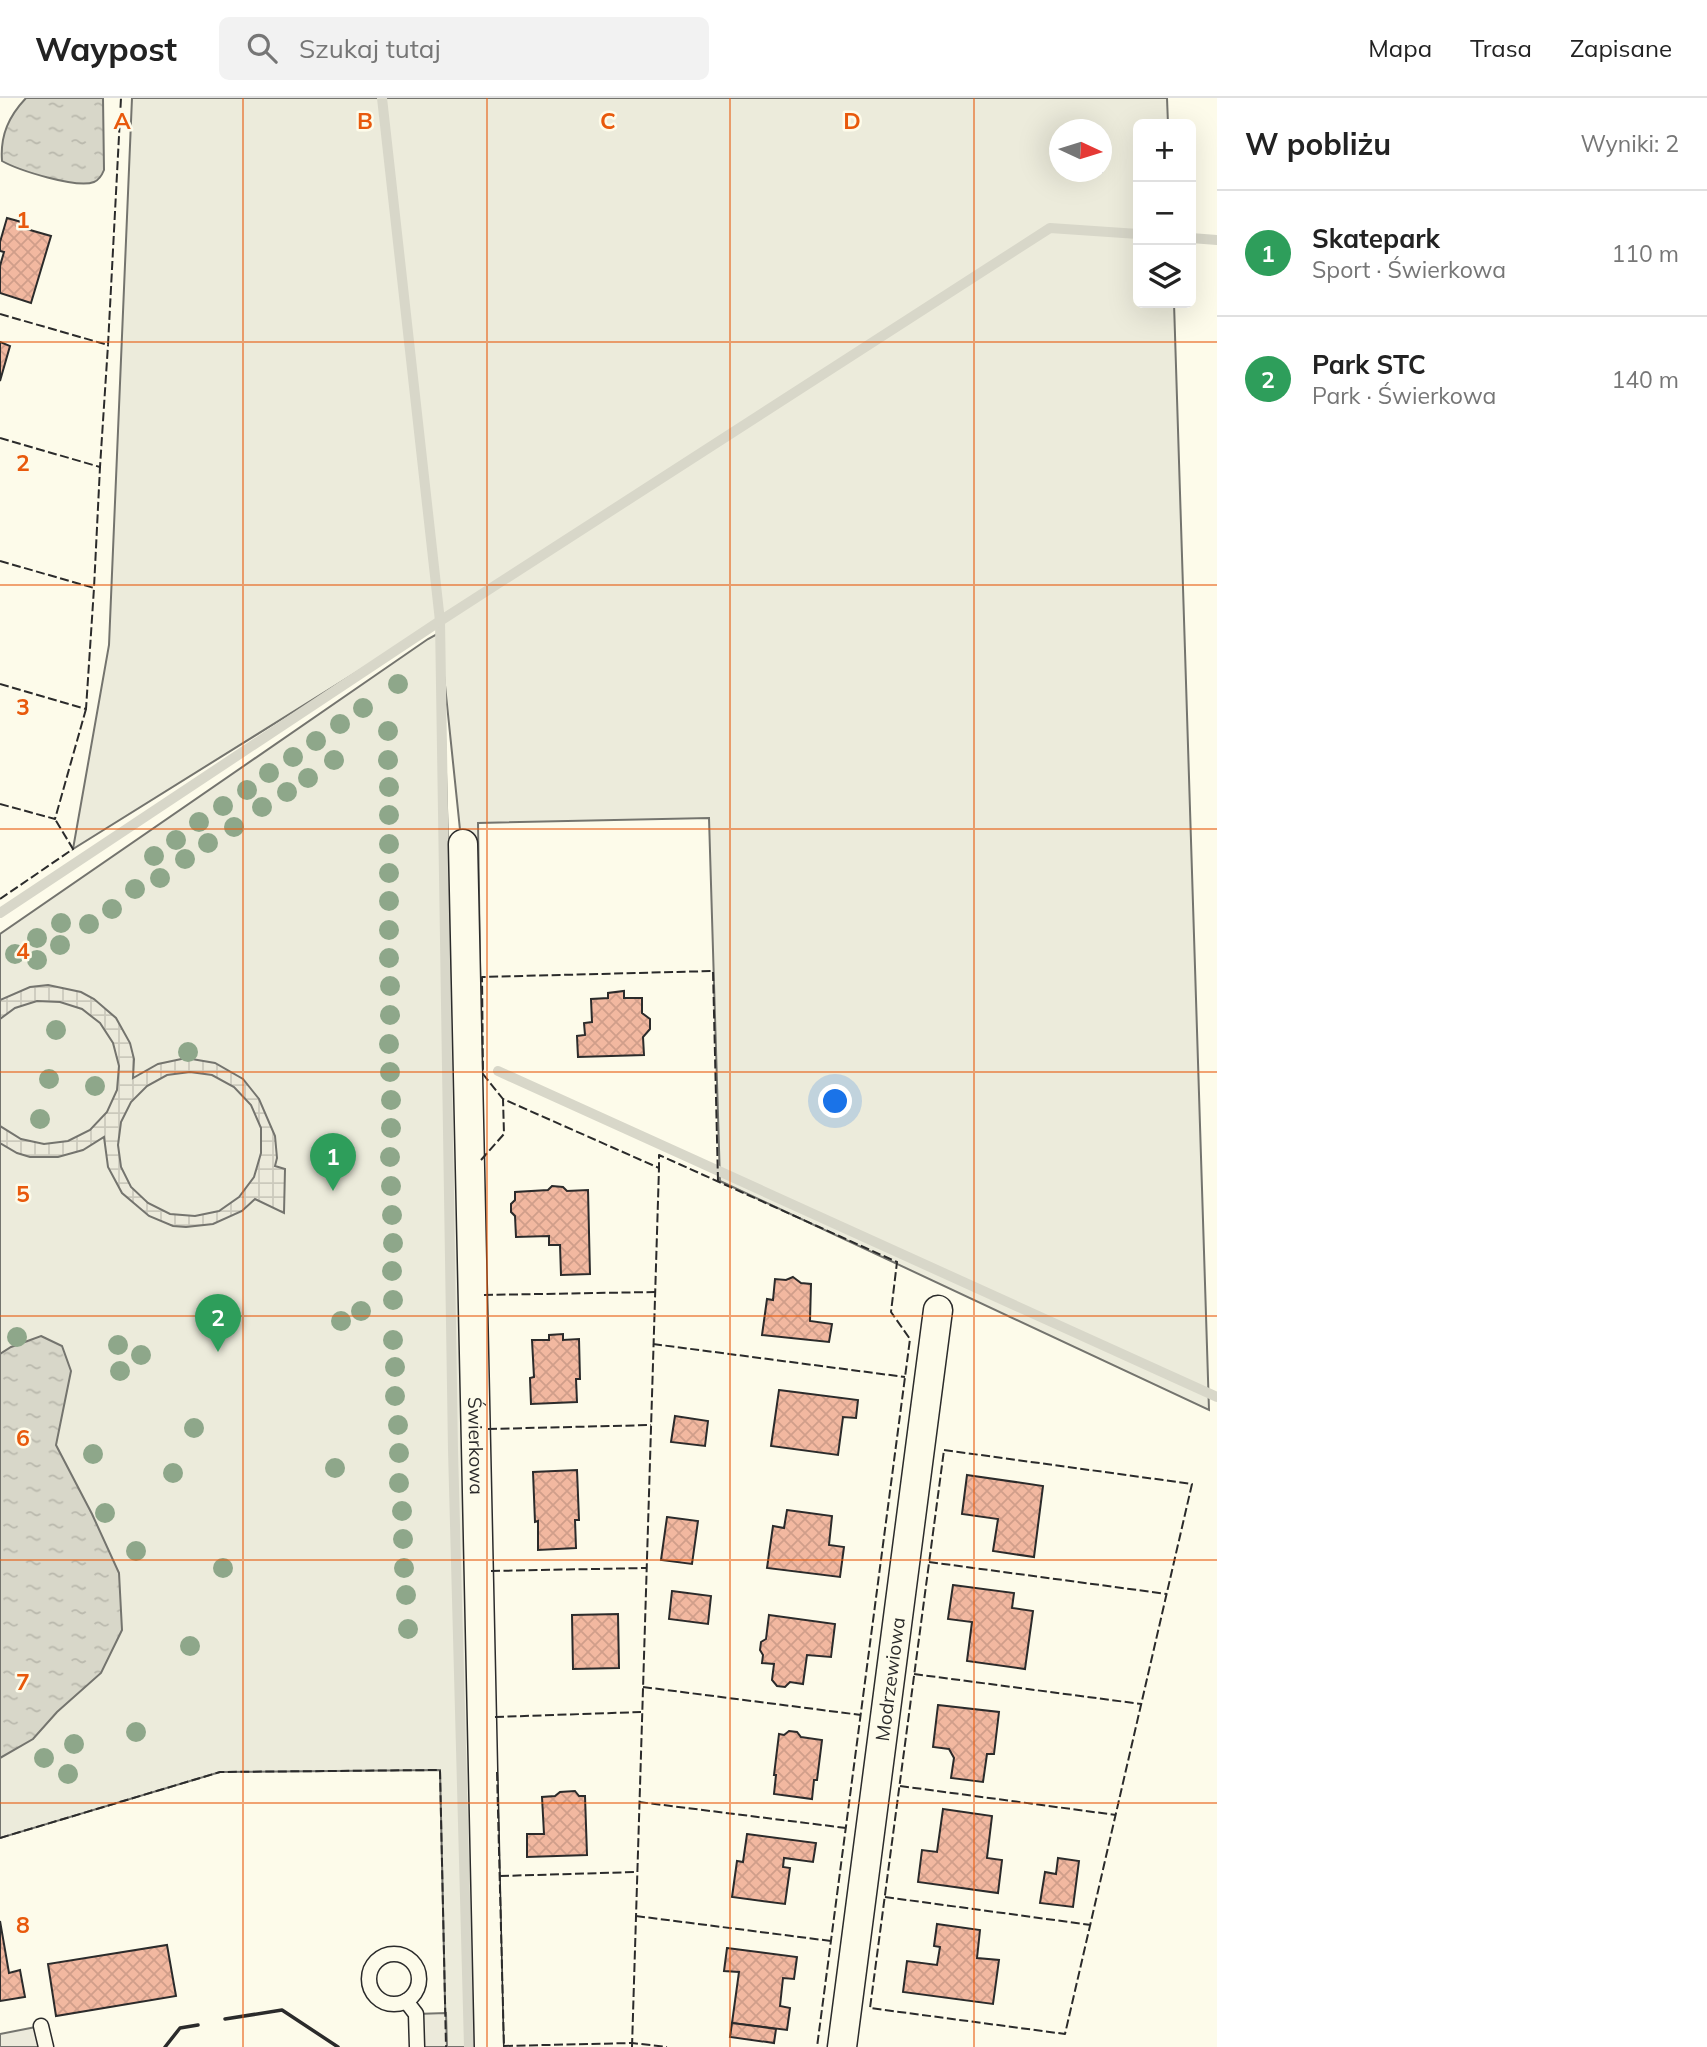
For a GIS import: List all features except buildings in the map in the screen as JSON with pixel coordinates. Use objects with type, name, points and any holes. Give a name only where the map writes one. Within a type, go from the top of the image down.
[{"type":"street","name":"Świerkowa","points":[[463,844],[489,2047]]},
{"type":"street","name":"Modrzewiowa","points":[[842,2047],[938,1310]]},
{"type":"lane","points":[[406,2001],[415,2014],[416,2047]]},
{"type":"lane","points":[[41,2026],[46,2047]]},
{"type":"shaded area","points":[[132,98],[1167,98],[1168,119],[1133,119],[1133,308],[1174,308],[1209,1410],[720,1181],[709,818],[478,823],[481,1032],[443,666],[470,1623],[478,2047],[446,2047],[440,1770],[220,1772],[0,1838],[0,934],[441,632],[439,621],[73,849],[109,645]]},
{"type":"shaded area","points":[[48,985],[81,992],[94,999],[116,1018],[130,1043],[134,1059],[133,1078],[158,1064],[186,1058],[215,1063],[243,1079],[259,1099],[275,1136],[275,1166],[285,1169],[284,1213],[255,1199],[242,1211],[213,1224],[173,1226],[149,1216],[122,1193],[108,1167],[104,1137],[83,1150],[58,1157],[30,1157],[0,1143],[0,1126],[21,1139],[44,1144],[68,1141],[90,1130],[107,1112],[117,1090],[119,1066],[113,1043],[100,1023],[82,1009],[60,1002],[37,1001],[15,1008],[0,1019],[0,1000],[30,987]],"holes":[[[190,1072],[212,1075],[234,1087],[251,1105],[261,1128],[261,1153],[254,1177],[239,1197],[219,1211],[195,1216],[170,1214],[148,1203],[131,1187],[121,1167],[118,1145],[121,1122],[131,1102],[147,1086],[167,1075]]]},
{"type":"shaded area","points":[[446,2013],[447,2047],[417,2047],[416,2014]]},
{"type":"shaded area","points":[[41,2026],[46,2047],[0,2047],[0,2034]]},
{"type":"water","points":[[26,98],[103,98],[104,170],[97,180],[86,183],[62,181],[2,161],[7,126]]},
{"type":"water","points":[[41,1336],[62,1346],[71,1371],[56,1445],[119,1573],[122,1630],[101,1673],[57,1712],[33,1739],[0,1758],[0,1354]]},
{"type":"waterway","points":[[382,98],[440,621],[453,1450],[469,2047]]},
{"type":"waterway","points":[[0,913],[440,621],[1050,228],[1133,234]]},
{"type":"waterway","points":[[1196,238],[1217,240]]},
{"type":"waterway","points":[[498,1071],[1217,1397]]},
{"type":"fence","points":[[0,314],[108,345],[121,98]]},
{"type":"fence","points":[[0,438],[100,467],[108,345]]},
{"type":"fence","points":[[0,561],[94,588],[100,467]]},
{"type":"fence","points":[[0,684],[86,709],[94,588]]},
{"type":"fence","points":[[0,804],[55,819],[86,709]]},
{"type":"fence","points":[[0,899],[73,849],[55,819]]},
{"type":"fence","points":[[718,1181],[713,971],[482,977],[483,1074],[503,1099],[659,1168],[659,1155],[897,1262],[891,1312],[910,1339],[817,2047]]},
{"type":"fence","points":[[481,1160],[504,1134],[503,1099]]},
{"type":"fence","points":[[632,2047],[659,1168]]},
{"type":"fence","points":[[484,1295],[655,1292]]},
{"type":"fence","points":[[653,1344],[905,1377]]},
{"type":"fence","points":[[488,1429],[651,1425]]},
{"type":"fence","points":[[944,1450],[1192,1484],[1065,2034],[870,2008],[944,1450]]},
{"type":"fence","points":[[929,1562],[1167,1594]]},
{"type":"fence","points":[[491,1571],[646,1568]]},
{"type":"fence","points":[[914,1674],[1141,1704]]},
{"type":"fence","points":[[643,1687],[861,1715]]},
{"type":"fence","points":[[495,1717],[641,1712]]},
{"type":"fence","points":[[0,1838],[220,1772],[440,1770],[446,2047]]},
{"type":"fence","points":[[497,1772],[504,2047]]},
{"type":"fence","points":[[900,1786],[1116,1815]]},
{"type":"fence","points":[[639,1802],[846,1828]]},
{"type":"fence","points":[[500,1876],[637,1872]]},
{"type":"fence","points":[[885,1897],[1091,1925]]},
{"type":"fence","points":[[636,1916],[831,1941]]},
{"type":"fence","points":[[504,2046],[632,2043],[667,2047]]},
{"type":"wall","points":[[225,2019],[282,2010],[338,2047]]},
{"type":"wall","points":[[165,2047],[180,2028],[198,2025]]},
{"type":"place","name":"Skatepark","points":[[333,1191]]},
{"type":"place","name":"Park STC","points":[[218,1352]]}]
